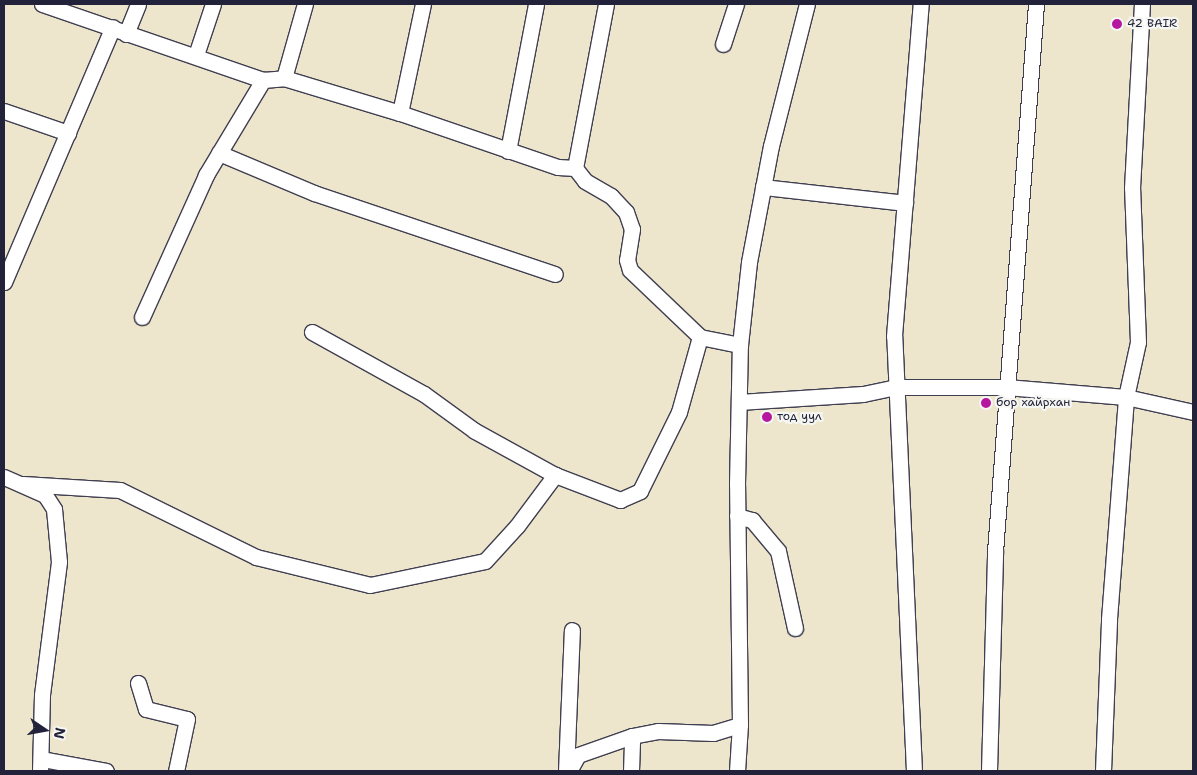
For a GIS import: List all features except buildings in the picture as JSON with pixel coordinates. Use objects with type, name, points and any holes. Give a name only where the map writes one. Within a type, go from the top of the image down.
[{"type":"street","points":[[42,4],[196,55],[263,80],[284,78],[400,113],[558,167],[575,168]]},
{"type":"street","points":[[4,282],[68,133],[119,31],[138,4]]},
{"type":"street","points":[[196,55],[213,4]]},
{"type":"street","points":[[284,78],[305,4]]},
{"type":"street","points":[[400,113],[423,4]]},
{"type":"street","points":[[508,151],[536,4]]},
{"type":"street","points":[[606,4],[575,168],[585,181],[611,196],[626,212],[632,229],[627,260],[630,270],[700,337],[740,345]]},
{"type":"street","points":[[723,44],[736,4]]},
{"type":"street","points":[[737,771],[740,725],[738,516],[740,345],[749,262],[763,187],[807,4]]},
{"type":"street","points":[[914,771],[898,387],[894,336],[922,4]]},
{"type":"street","points":[[989,771],[995,552],[1036,4]]},
{"type":"street","points":[[1103,771],[1109,618],[1126,397],[1138,342],[1132,188],[1142,4]]},
{"type":"street","points":[[142,316],[219,152],[263,80]]},
{"type":"street","points":[[4,111],[68,133]]},
{"type":"street","points":[[219,152],[314,192],[555,274]]},
{"type":"street","points":[[763,187],[905,202]]},
{"type":"street","points":[[312,332],[424,394],[475,431],[555,475],[620,500],[640,491],[680,412],[700,337]]},
{"type":"street","points":[[739,402],[863,394],[898,387],[1006,387],[1126,397],[1193,412]]},
{"type":"street","points":[[23,484],[120,490],[256,557],[370,585],[485,561],[522,520],[555,475]]},
{"type":"street","points":[[4,477],[45,495],[54,509],[59,562],[42,695],[41,765],[106,771]]},
{"type":"street","points":[[738,516],[752,520],[778,551],[795,628]]},
{"type":"street","points":[[567,771],[572,630]]},
{"type":"street","points":[[138,683],[146,709],[186,719],[176,771]]},
{"type":"street","points":[[567,771],[578,754],[632,736],[658,731],[712,733],[740,725]]},
{"type":"street","points":[[631,771],[632,736]]},
{"type":"place","name":"42 BAIR","points":[[1117,24]]},
{"type":"place","name":"бор хайрхан","points":[[986,403]]},
{"type":"place","name":"тод уул","points":[[767,417]]}]
